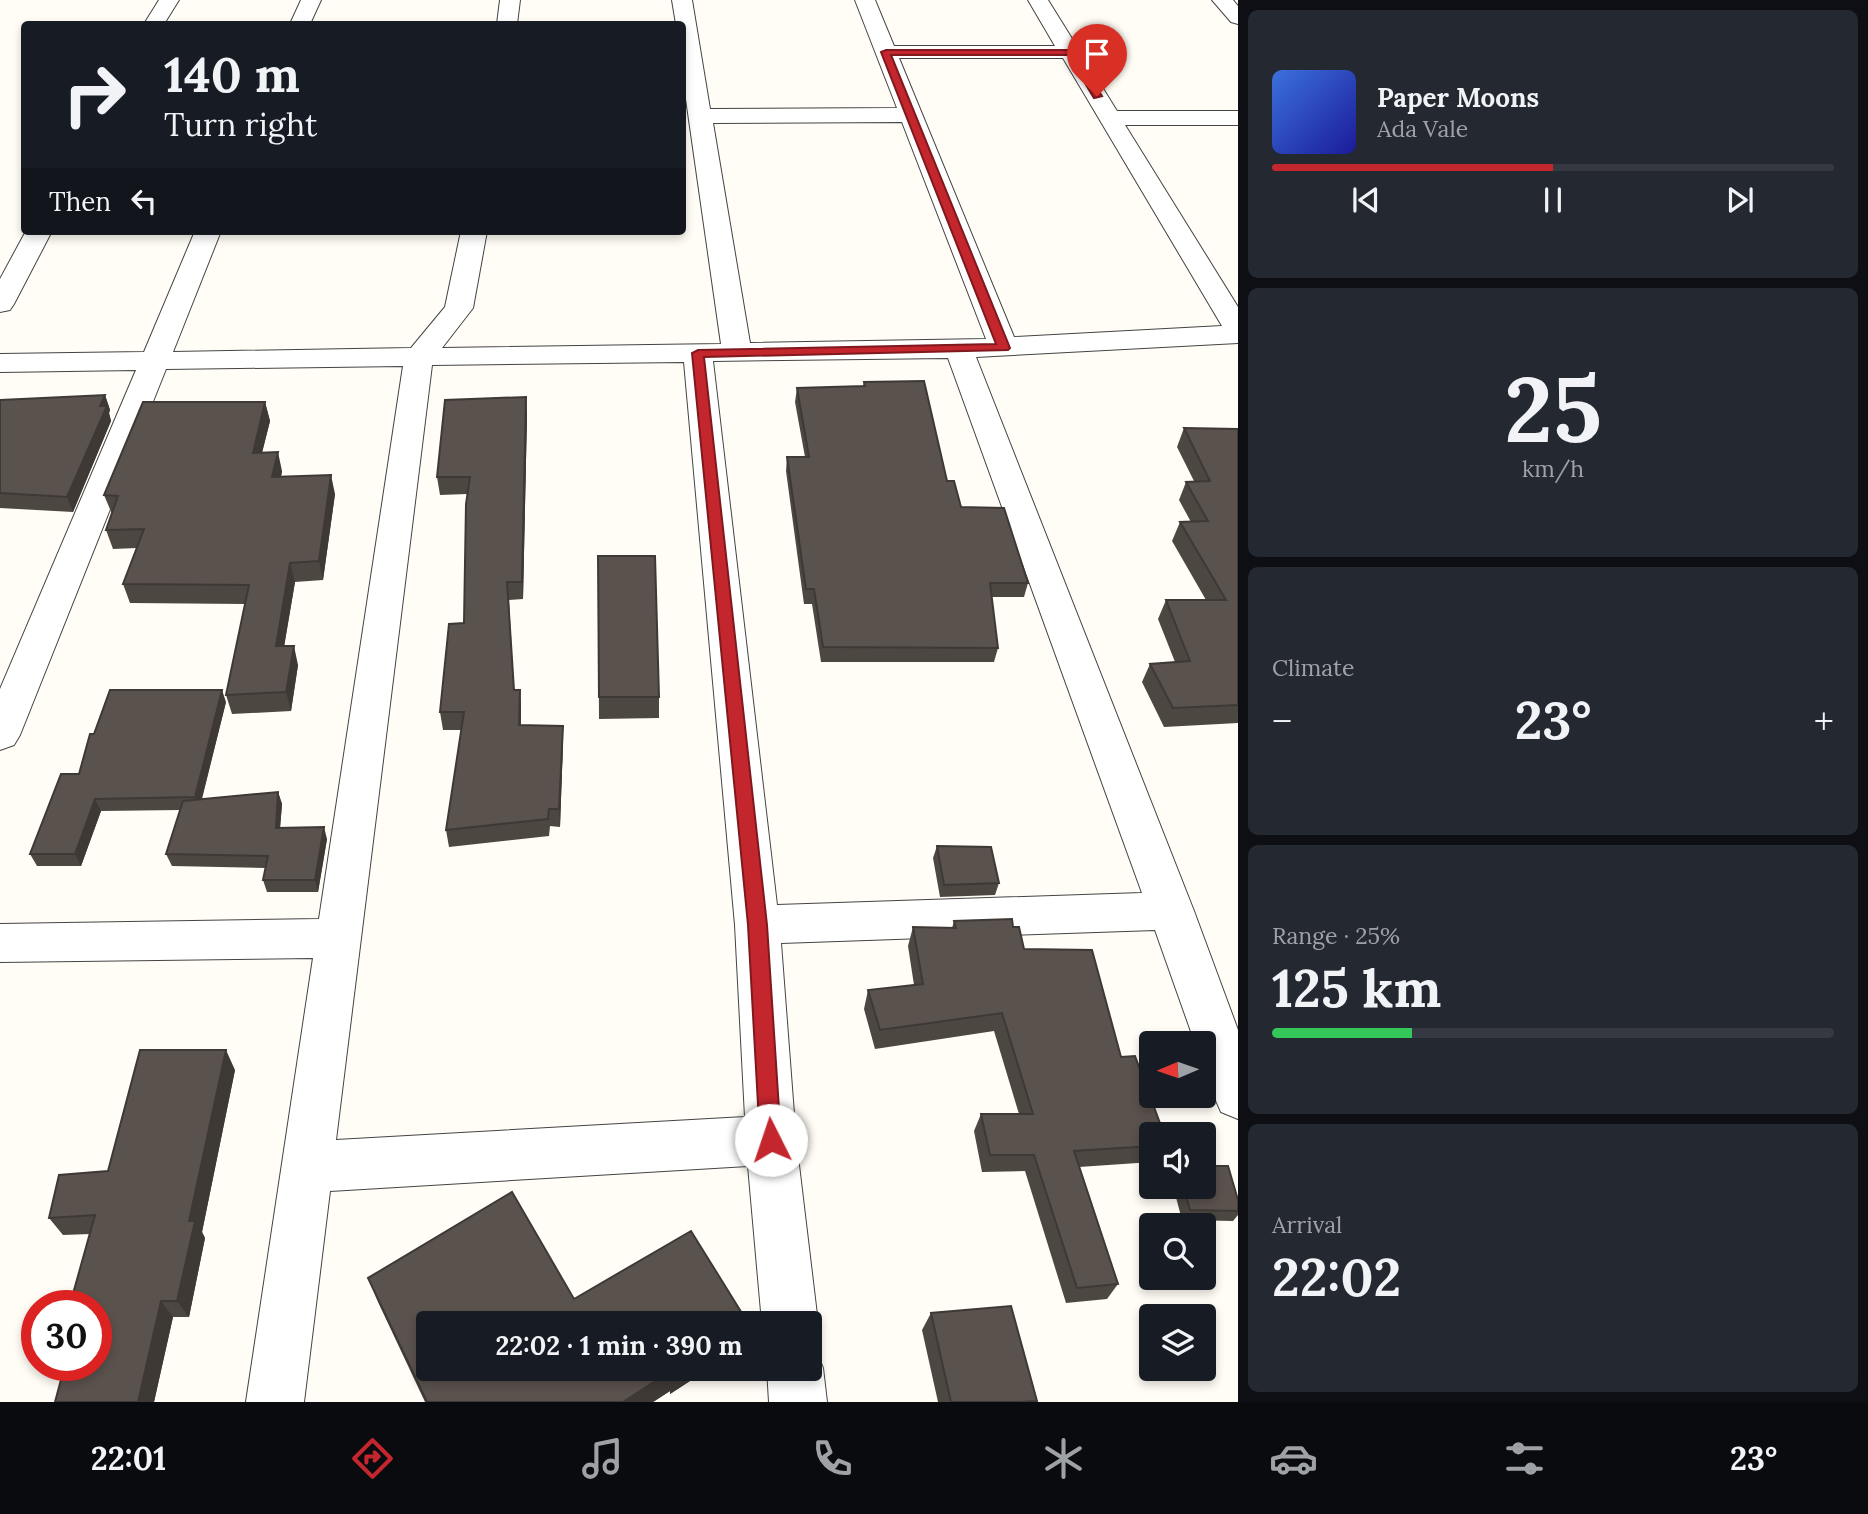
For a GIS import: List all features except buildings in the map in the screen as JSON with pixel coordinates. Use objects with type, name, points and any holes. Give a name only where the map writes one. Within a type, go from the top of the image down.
[{"type":"street","points":[[156,21],[169,0]]},
{"type":"street","points":[[301,21],[311,0]]},
{"type":"street","points":[[507,21],[510,0]]},
{"type":"street","points":[[682,0],[684,21]]},
{"type":"street","points":[[865,0],[1004,348]]},
{"type":"street","points":[[0,363],[1004,348],[1238,332],[1038,0]]},
{"type":"street","points":[[1222,0],[1238,18]]},
{"type":"street","points":[[886,52],[1071,52]]},
{"type":"street","points":[[686,56],[701,116],[771,1140],[789,1311]]},
{"type":"street","points":[[701,116],[910,115]]},
{"type":"street","points":[[1110,118],[1238,118]]},
{"type":"street","points":[[0,304],[37,235]]},
{"type":"street","points":[[0,735],[206,235]]},
{"type":"street","points":[[275,1402],[419,357],[459,308],[473,235]]},
{"type":"street","points":[[959,349],[1034,555],[1172,911],[1238,1096]]},
{"type":"street","points":[[757,925],[1172,911]]},
{"type":"street","points":[[0,943],[341,938]]},
{"type":"street","points":[[308,1167],[771,1140]]},
{"type":"street","points":[[796,1381],[798,1402]]},
{"type":"route","points":[[771,1140],[757,925],[698,353],[1004,348],[886,52],[1071,52],[1097,96]]}]
